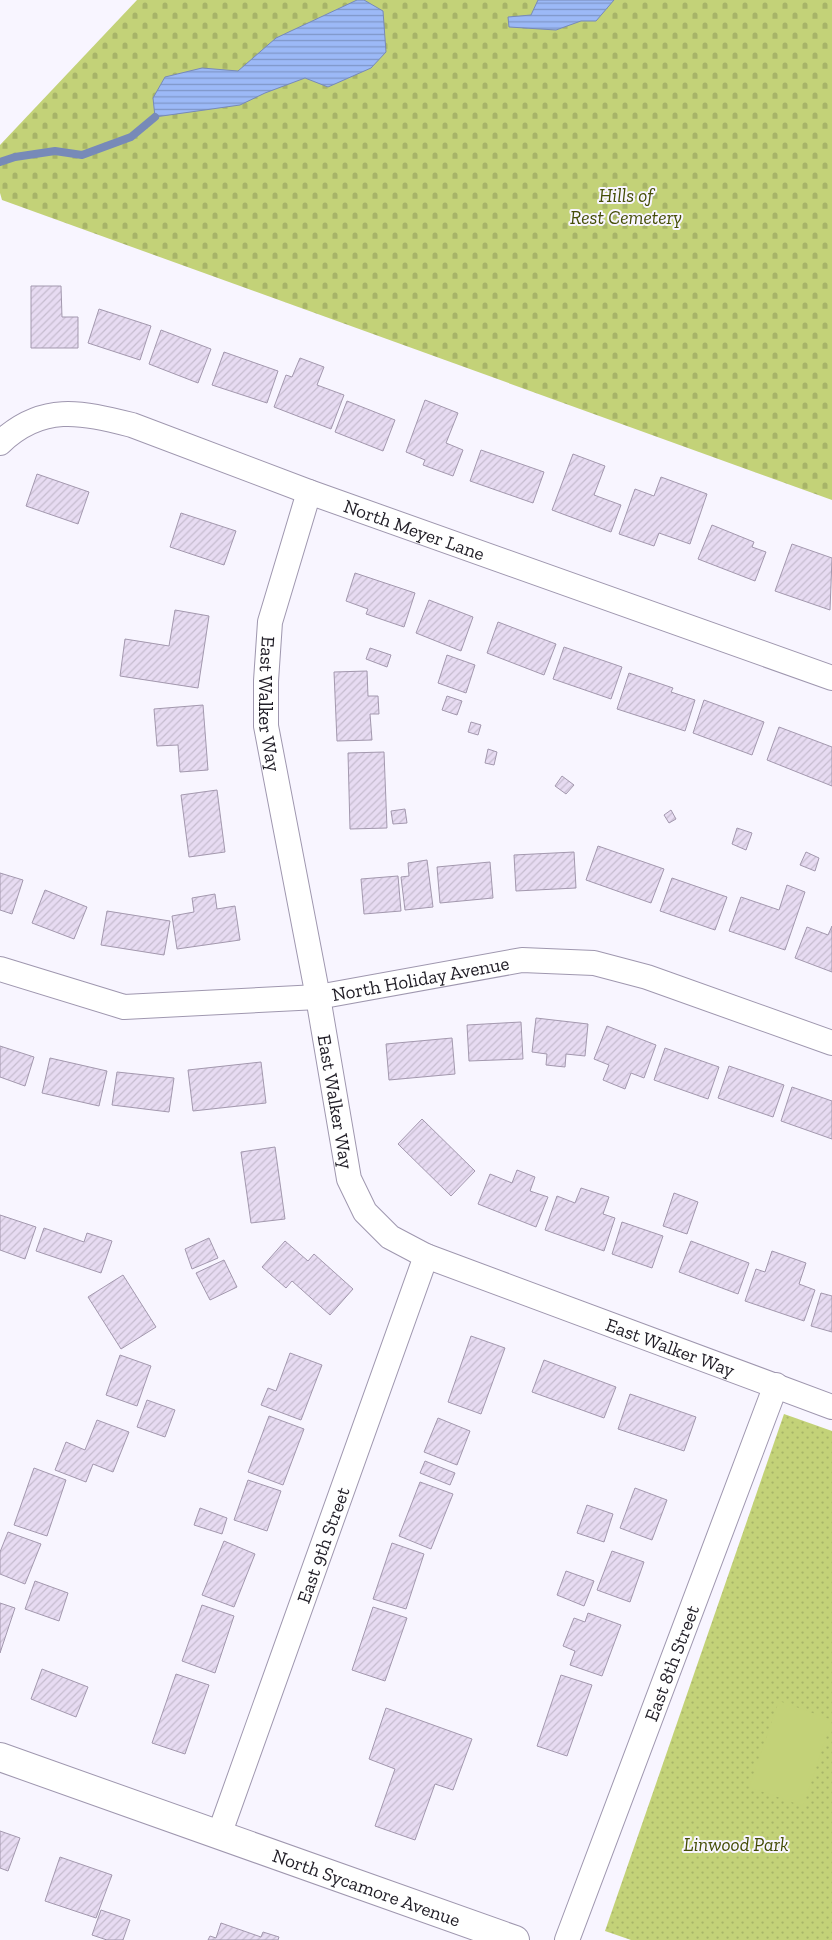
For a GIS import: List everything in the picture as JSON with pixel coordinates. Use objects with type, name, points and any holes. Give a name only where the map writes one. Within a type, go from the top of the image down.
[{"type":"main road","name":"North Sycamore Avenue","points":[[0,1757],[514,1940]]},
{"type":"street","name":"North Meyer Lane","points":[[0,443],[30,422],[51,414],[73,413],[101,417],[132,425],[309,492],[832,678]]},
{"type":"street","name":"East Walker Way","points":[[309,492],[270,622],[266,681],[266,726],[318,997],[349,1179],[366,1212],[390,1237],[426,1256],[832,1407]]},
{"type":"street","name":"North Holiday Avenue","points":[[0,969],[124,1006],[318,997],[522,960],[594,963],[647,977],[832,1043]]},
{"type":"street","name":"East 9th Street","points":[[219,1834],[426,1256]]},
{"type":"street","name":"East 8th Street","points":[[566,1940],[776,1385]]},
{"type":"green space","name":"Hills of Rest Cemetery","points":[[137,0],[832,0],[832,500],[2,200],[0,193],[0,145]]},
{"type":"green space","name":"Linwood Park","points":[[784,1414],[832,1431],[832,1940],[631,1940],[605,1931]]},
{"type":"green space","points":[[779,1701],[832,1720],[803,1806],[749,1787]]},
{"type":"water","points":[[357,0],[364,0],[383,11],[386,52],[371,68],[328,87],[305,78],[240,105],[155,117],[153,98],[165,77],[202,68],[238,71],[276,38]]},
{"type":"water","points":[[538,0],[614,0],[596,21],[581,21],[556,30],[509,27],[508,17],[531,15]]},
{"type":"building","points":[[31,286],[61,286],[62,317],[78,317],[78,348],[31,348]]},
{"type":"building","points":[[99,309],[151,326],[140,360],[88,343]]},
{"type":"building","points":[[161,330],[211,349],[198,383],[149,364]]},
{"type":"building","points":[[224,352],[278,371],[267,403],[212,385]]},
{"type":"building","points":[[300,358],[324,367],[317,385],[344,395],[331,429],[274,407],[286,375],[292,377]]},
{"type":"building","points":[[425,400],[458,413],[446,443],[463,450],[453,476],[423,465],[425,460],[406,452]]},
{"type":"building","points":[[347,401],[395,420],[383,451],[335,432]]},
{"type":"building","points":[[481,450],[544,472],[533,503],[470,481]]},
{"type":"building","points":[[573,454],[605,466],[594,495],[621,505],[611,532],[552,510]]},
{"type":"building","points":[[37,474],[89,492],[78,524],[26,506]]},
{"type":"building","points":[[661,477],[707,494],[690,544],[659,533],[654,546],[619,534],[635,489],[654,496]]},
{"type":"building","points":[[181,513],[236,531],[224,565],[170,547]]},
{"type":"building","points":[[712,525],[754,542],[752,547],[766,552],[755,581],[698,559]]},
{"type":"building","points":[[792,544],[832,558],[830,610],[775,591]]},
{"type":"building","points":[[355,573],[415,593],[404,627],[366,614],[368,609],[346,601]]},
{"type":"building","points":[[429,600],[473,617],[461,651],[416,633]]},
{"type":"building","points":[[175,610],[209,616],[198,688],[120,676],[125,639],[169,646]]},
{"type":"building","points":[[498,622],[556,644],[544,675],[487,653]]},
{"type":"building","points":[[564,647],[622,667],[611,699],[553,679]]},
{"type":"building","points":[[370,648],[391,655],[387,667],[366,659]]},
{"type":"building","points":[[447,655],[475,665],[466,693],[438,683]]},
{"type":"building","points":[[367,671],[368,696],[378,696],[379,714],[370,714],[372,740],[337,741],[334,672]]},
{"type":"building","points":[[629,673],[673,688],[671,692],[695,700],[685,731],[617,709]]},
{"type":"building","points":[[447,696],[462,701],[457,715],[442,710]]},
{"type":"building","points":[[704,700],[764,722],[752,755],[693,733]]},
{"type":"building","points":[[203,705],[208,770],[180,772],[178,745],[157,746],[154,709]]},
{"type":"building","points":[[471,722],[481,725],[478,735],[468,732]]},
{"type":"building","points":[[779,727],[832,747],[832,786],[767,760]]},
{"type":"building","points":[[488,749],[497,752],[494,765],[485,763]]},
{"type":"building","points":[[384,752],[387,828],[350,829],[348,753]]},
{"type":"building","points":[[562,776],[574,785],[566,794],[555,786]]},
{"type":"building","points":[[217,790],[225,852],[189,857],[181,795]]},
{"type":"building","points":[[405,809],[407,823],[393,824],[391,811]]},
{"type":"building","points":[[671,810],[676,819],[669,823],[664,815]]},
{"type":"building","points":[[737,828],[752,833],[746,850],[732,844]]},
{"type":"building","points":[[598,846],[664,869],[651,903],[586,880]]},
{"type":"building","points":[[574,852],[576,888],[516,891],[514,855]]},
{"type":"building","points":[[806,852],[819,858],[815,871],[800,865]]},
{"type":"building","points":[[427,860],[433,907],[405,910],[401,877],[409,876],[408,863]]},
{"type":"building","points":[[490,862],[493,898],[440,903],[437,867]]},
{"type":"building","points":[[0,873],[23,880],[12,914],[0,910]]},
{"type":"building","points":[[398,876],[401,911],[364,914],[361,879]]},
{"type":"building","points":[[672,878],[727,897],[715,930],[660,911]]},
{"type":"building","points":[[787,885],[805,892],[785,950],[729,931],[741,897],[779,910]]},
{"type":"building","points":[[45,890],[87,907],[74,939],[32,923]]},
{"type":"building","points":[[215,894],[217,909],[235,906],[240,940],[177,949],[172,916],[194,912],[192,898]]},
{"type":"building","points":[[107,911],[170,921],[164,955],[101,945]]},
{"type":"building","points":[[832,926],[832,972],[795,958],[807,927],[828,935]]},
{"type":"building","points":[[536,1018],[588,1024],[585,1056],[566,1054],[565,1067],[546,1065],[547,1054],[532,1052]]},
{"type":"building","points":[[521,1022],[523,1059],[469,1061],[467,1025]]},
{"type":"building","points":[[607,1026],[656,1045],[644,1078],[631,1073],[625,1089],[603,1080],[609,1065],[594,1059]]},
{"type":"building","points":[[452,1038],[455,1074],[389,1080],[386,1044]]},
{"type":"building","points":[[0,1046],[34,1057],[25,1086],[0,1077]]},
{"type":"building","points":[[665,1048],[719,1067],[708,1099],[654,1080]]},
{"type":"building","points":[[50,1058],[107,1071],[99,1106],[42,1093]]},
{"type":"building","points":[[261,1062],[266,1103],[193,1111],[188,1070]]},
{"type":"building","points":[[729,1066],[784,1085],[773,1117],[718,1098]]},
{"type":"building","points":[[117,1072],[174,1078],[169,1112],[112,1105]]},
{"type":"building","points":[[792,1087],[832,1101],[832,1139],[781,1121]]},
{"type":"building","points":[[422,1119],[475,1171],[451,1196],[398,1144]]},
{"type":"building","points":[[275,1147],[285,1219],[251,1223],[241,1152]]},
{"type":"building","points":[[517,1170],[535,1177],[530,1191],[548,1197],[536,1227],[478,1204],[490,1174],[512,1183]]},
{"type":"building","points":[[581,1188],[609,1197],[603,1214],[615,1218],[604,1251],[545,1230],[557,1196],[575,1203]]},
{"type":"building","points":[[674,1193],[698,1202],[687,1234],[663,1226]]},
{"type":"building","points":[[0,1215],[36,1227],[25,1259],[0,1250]]},
{"type":"building","points":[[622,1222],[663,1236],[652,1268],[612,1254]]},
{"type":"building","points":[[44,1228],[84,1242],[87,1233],[112,1241],[101,1273],[36,1251]]},
{"type":"building","points":[[209,1238],[218,1258],[192,1269],[185,1249]]},
{"type":"building","points":[[285,1241],[308,1261],[314,1254],[353,1289],[330,1315],[292,1281],[286,1288],[262,1267]]},
{"type":"building","points":[[691,1241],[749,1263],[738,1294],[679,1272]]},
{"type":"building","points":[[772,1251],[806,1263],[799,1284],[815,1290],[804,1321],[745,1301],[756,1269],[765,1272]]},
{"type":"building","points":[[224,1260],[237,1287],[210,1300],[196,1273]]},
{"type":"building","points":[[123,1275],[156,1327],[121,1349],[88,1297]]},
{"type":"building","points":[[821,1293],[832,1296],[832,1332],[811,1326]]},
{"type":"building","points":[[471,1336],[505,1348],[481,1414],[448,1402]]},
{"type":"building","points":[[290,1353],[322,1365],[301,1420],[261,1405],[268,1388],[276,1391]]},
{"type":"building","points":[[120,1355],[151,1366],[137,1406],[106,1395]]},
{"type":"building","points":[[544,1360],[616,1387],[604,1418],[532,1392]]},
{"type":"building","points":[[630,1394],[696,1417],[684,1451],[618,1429]]},
{"type":"building","points":[[147,1400],[175,1410],[165,1437],[137,1427]]},
{"type":"building","points":[[269,1416],[304,1429],[283,1485],[248,1472]]},
{"type":"building","points":[[438,1418],[470,1431],[457,1465],[424,1452]]},
{"type":"building","points":[[97,1420],[129,1432],[113,1472],[93,1464],[86,1482],[55,1470],[66,1442],[85,1450]]},
{"type":"building","points":[[425,1461],[455,1473],[450,1485],[420,1473]]},
{"type":"building","points":[[34,1468],[66,1480],[47,1536],[14,1525]]},
{"type":"building","points":[[248,1480],[281,1491],[267,1531],[234,1520]]},
{"type":"building","points":[[420,1482],[453,1494],[431,1549],[399,1536]]},
{"type":"building","points":[[635,1488],[667,1500],[652,1540],[620,1528]]},
{"type":"building","points":[[587,1505],[613,1514],[604,1542],[577,1533]]},
{"type":"building","points":[[200,1508],[227,1518],[222,1534],[194,1525]]},
{"type":"building","points":[[8,1532],[41,1544],[25,1584],[0,1574],[0,1552]]},
{"type":"building","points":[[224,1541],[255,1554],[234,1607],[202,1595]]},
{"type":"building","points":[[392,1543],[424,1554],[406,1609],[373,1599]]},
{"type":"building","points":[[612,1551],[644,1562],[630,1602],[597,1590]]},
{"type":"building","points":[[566,1571],[594,1581],[584,1606],[557,1595]]},
{"type":"building","points":[[35,1581],[68,1593],[59,1621],[25,1609]]},
{"type":"building","points":[[0,1603],[15,1608],[0,1653]]},
{"type":"building","points":[[202,1605],[234,1616],[215,1673],[182,1661]]},
{"type":"building","points":[[373,1607],[407,1618],[385,1681],[352,1670]]},
{"type":"building","points":[[588,1613],[621,1625],[602,1676],[570,1665],[575,1651],[563,1646],[574,1618],[585,1622]]},
{"type":"building","points":[[42,1669],[88,1687],[76,1717],[31,1699]]},
{"type":"building","points":[[176,1674],[209,1685],[185,1754],[152,1743]]},
{"type":"building","points":[[561,1675],[592,1685],[567,1756],[537,1746]]},
{"type":"building","points":[[386,1708],[472,1739],[453,1790],[435,1784],[415,1840],[375,1826],[395,1769],[369,1759]]},
{"type":"building","points":[[0,1831],[20,1838],[8,1871],[0,1868]]},
{"type":"building","points":[[60,1857],[112,1875],[96,1918],[45,1901]]},
{"type":"building","points":[[101,1910],[130,1920],[123,1940],[107,1940],[92,1935]]},
{"type":"building","points":[[221,1923],[261,1937],[263,1932],[279,1937],[278,1940],[208,1940],[210,1936],[216,1938]]},
{"type":"waterway","points":[[0,162],[15,157],[55,151],[82,155],[131,137],[155,117]]}]
